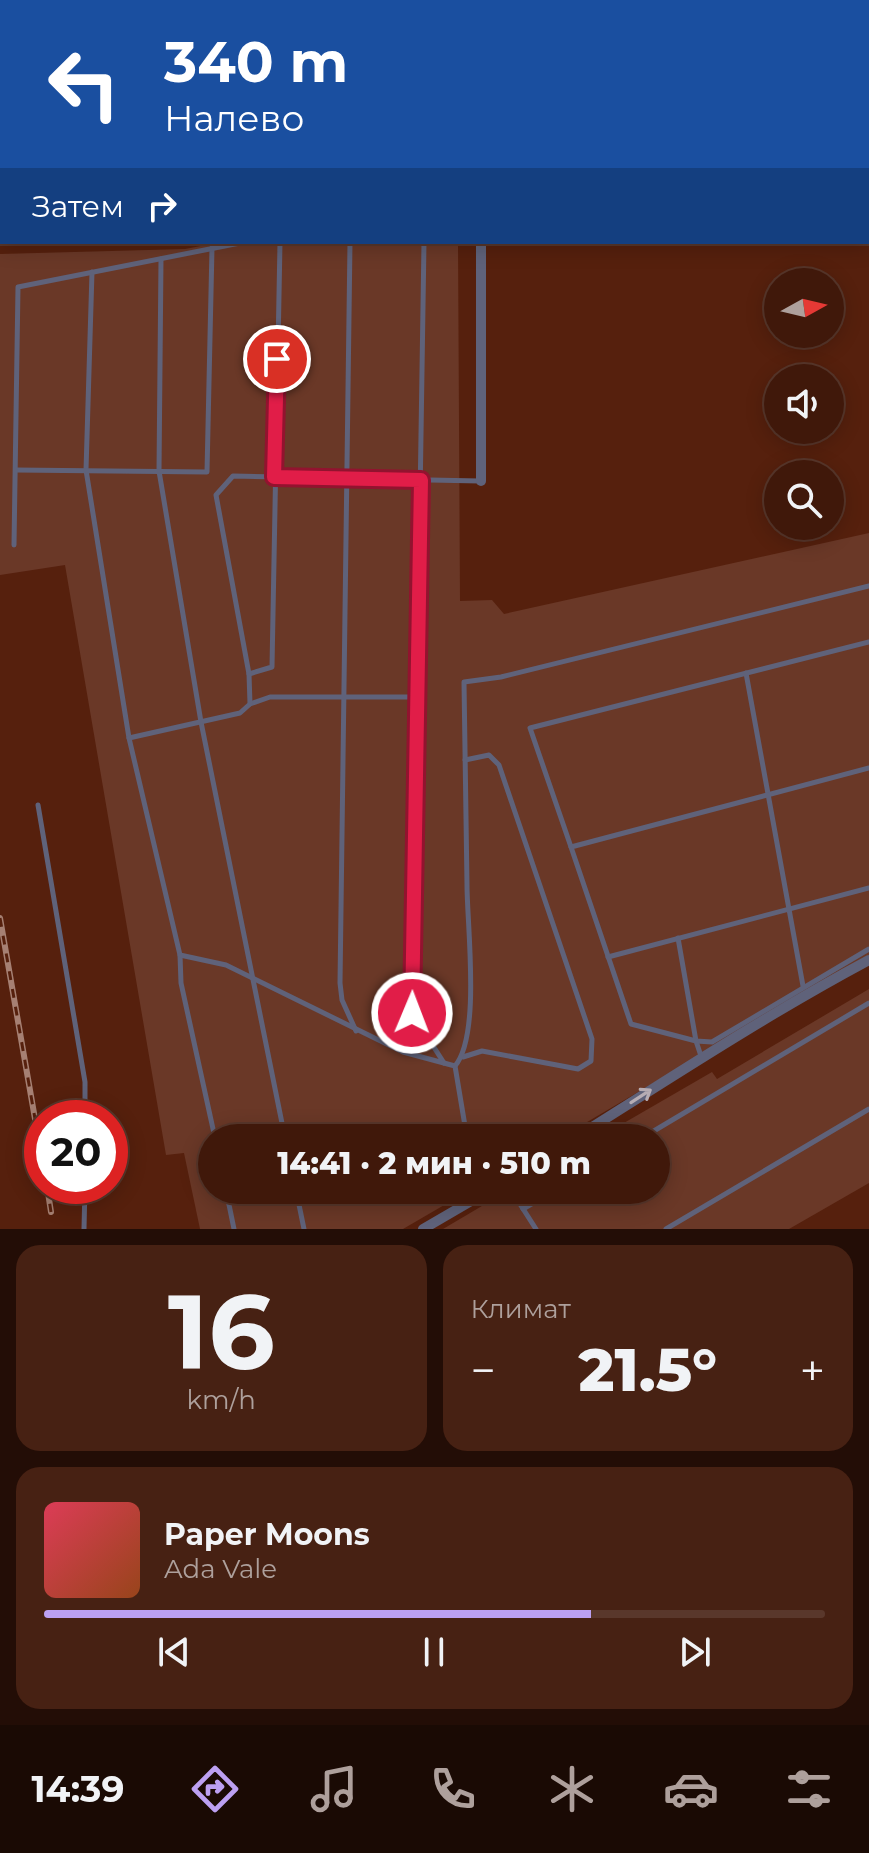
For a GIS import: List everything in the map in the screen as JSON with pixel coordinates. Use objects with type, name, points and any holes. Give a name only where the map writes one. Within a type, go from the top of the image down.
[{"type":"street","points":[[481,244],[481,481]]},
{"type":"street","points":[[597,1124],[701,1056],[869,960]]},
{"type":"street","points":[[423,1229],[464,1204]]},
{"type":"lane","points":[[14,545],[18,287],[234,244]]},
{"type":"lane","points":[[249,674],[272,667],[280,244]]},
{"type":"lane","points":[[350,244],[340,983],[342,1000],[356,1031]]},
{"type":"lane","points":[[424,244],[412,1013],[444,1063]]},
{"type":"lane","points":[[16,470],[207,472],[212,248]]},
{"type":"lane","points":[[161,259],[159,471],[201,722],[282,1124]]},
{"type":"lane","points":[[92,272],[86,470],[129,738],[180,955],[181,983],[212,1124]]},
{"type":"lane","points":[[250,704],[249,674],[216,495],[233,476],[481,481]]},
{"type":"lane","points":[[463,1057],[471,994],[464,682],[501,677],[869,586]]},
{"type":"lane","points":[[869,642],[530,728],[631,1024],[696,1041],[712,1042],[869,949]]},
{"type":"lane","points":[[746,673],[803,986]]},
{"type":"lane","points":[[129,738],[240,713],[250,704],[270,697],[417,697]]},
{"type":"lane","points":[[455,1066],[463,1057],[482,1051],[578,1069],[591,1061],[592,1039],[499,765],[489,755],[465,760]]},
{"type":"lane","points":[[571,847],[869,768]]},
{"type":"lane","points":[[38,805],[85,1082],[85,1100]]},
{"type":"lane","points":[[608,957],[869,888]]},
{"type":"lane","points":[[678,938],[701,1056]]},
{"type":"lane","points":[[180,955],[226,965],[403,1052],[455,1066]]},
{"type":"lane","points":[[666,1124],[869,1003]]},
{"type":"lane","points":[[455,1066],[465,1124]]},
{"type":"lane","points":[[666,1229],[869,1109]]},
{"type":"lane","points":[[84,1229],[85,1204]]},
{"type":"lane","points":[[229,1204],[234,1229]]},
{"type":"lane","points":[[299,1204],[304,1229]]},
{"type":"lane","points":[[520,1204],[536,1229]]},
{"type":"lane","points":[[523,1209],[531,1204]]},
{"type":"shaded area","points":[[211,244],[458,244],[460,601],[492,600],[504,614],[869,533],[869,956],[584,1124],[198,1124],[198,1204],[446,1204],[403,1229],[200,1229],[184,1153],[166,1155],[65,565],[0,575],[0,254],[185,249]]},
{"type":"shaded area","points":[[869,989],[869,1183],[789,1229],[443,1229],[485,1204],[670,1204],[670,1124],[622,1124],[712,1072],[717,1079]]},
{"type":"railway","points":[[0,918],[32,1100]]},
{"type":"railway","points":[[50,1204],[51,1212]]},
{"type":"route","points":[[277,359],[274,477],[421,480],[412,1013]]}]
